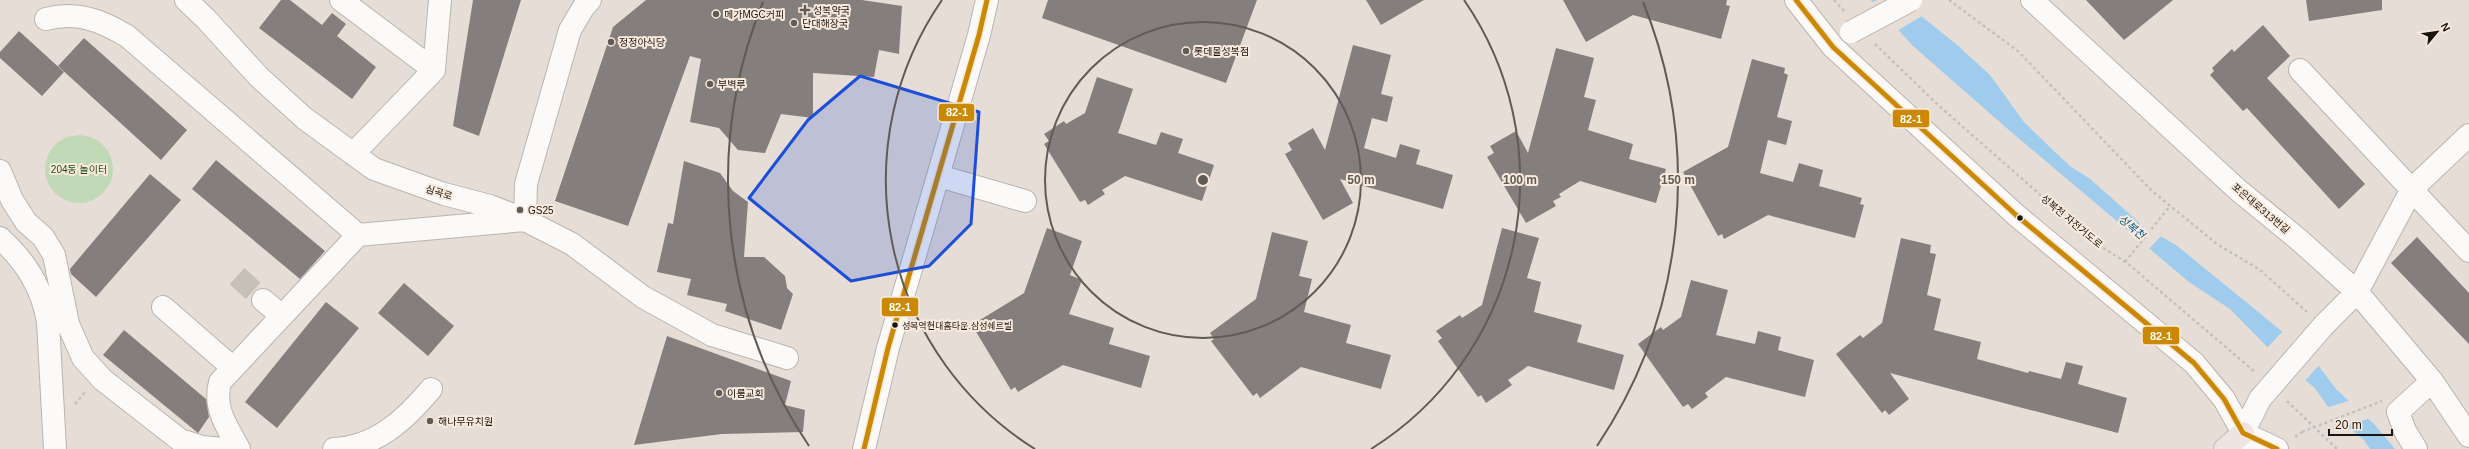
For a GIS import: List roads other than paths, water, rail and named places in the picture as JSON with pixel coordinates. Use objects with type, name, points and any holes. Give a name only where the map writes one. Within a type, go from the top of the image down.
[{"type":"main road","points":[[2225,449],[2244,441]]},
{"type":"street","name":"심곡로","points":[[186,0],[206,19],[258,76],[304,118],[374,169],[444,194],[490,206],[525,220],[572,244],[643,297],[712,335],[787,358]]},
{"type":"street","points":[[341,0],[434,70]]},
{"type":"street","points":[[353,154],[434,70],[440,0]]},
{"type":"street","points":[[239,449],[218,409],[216,395],[220,382],[358,235],[525,220],[526,184],[570,30],[583,8],[590,0]]},
{"type":"street","points":[[864,449],[888,348],[979,36],[987,0]]},
{"type":"street","points":[[1796,0],[1833,48],[2016,215],[2194,363],[2224,399],[2244,441]]},
{"type":"street","points":[[1833,48],[1848,22],[1911,0]]},
{"type":"street","name":"포은대로313번길","points":[[2032,0],[2238,190],[2298,239],[2357,292],[2432,381],[2469,436]]},
{"type":"street","points":[[46,19],[62,15],[88,17],[109,25],[127,36],[358,235]]},
{"type":"street","points":[[2300,70],[2469,251]]},
{"type":"street","points":[[2244,441],[2260,399],[2324,325],[2357,292],[2412,189],[2469,134]]},
{"type":"street","points":[[0,171],[12,200],[26,222],[44,237],[54,255],[68,324],[83,358],[103,380],[180,440],[202,447],[223,449]]},
{"type":"street","points":[[939,176],[1025,201]]},
{"type":"street","points":[[0,238],[25,264],[36,282],[45,304],[48,322],[55,449]]},
{"type":"street","points":[[263,300],[282,316]]},
{"type":"street","points":[[163,307],[233,368]]},
{"type":"street","points":[[2416,449],[2405,431],[2398,412],[2432,381]]},
{"type":"street","points":[[334,449],[346,448],[392,430],[412,411],[431,389]]},
{"type":"street","points":[[2244,441],[2277,449]]},
{"type":"water","name":"성복천","points":[[1871,0],[1901,0],[1956,44],[1990,75],[2024,122],[2071,167],[2089,178],[2143,226],[2176,245],[2290,338],[2314,360],[2336,389],[2375,425],[2395,449],[2370,449],[2364,440],[2334,415],[2314,387],[2284,364],[2230,309],[2189,282],[2010,131],[1913,46]]},
{"type":"tunnel","points":[[237,276],[263,300]]},
{"type":"place","name":"성복약국","points":[[805,10]]},
{"type":"place","name":"메가MGC커피","points":[[716,14]]},
{"type":"place","name":"단대해장국","points":[[794,23]]},
{"type":"place","name":"정정아식당","points":[[611,42]]},
{"type":"place","name":"롯데몰성복점","points":[[1186,51]]},
{"type":"place","name":"부벽루","points":[[710,84]]},
{"type":"place","name":"GS25","points":[[520,210]]},
{"type":"place","name":"성복역현대홈타운.삼성쉐르빌","points":[[895,325]]},
{"type":"place","name":"이룸교회","points":[[719,393]]},
{"type":"place","name":"해나무유치원","points":[[430,421]]},
{"type":"park label","name":"204동 놀이터","points":[[79,169]]}]
